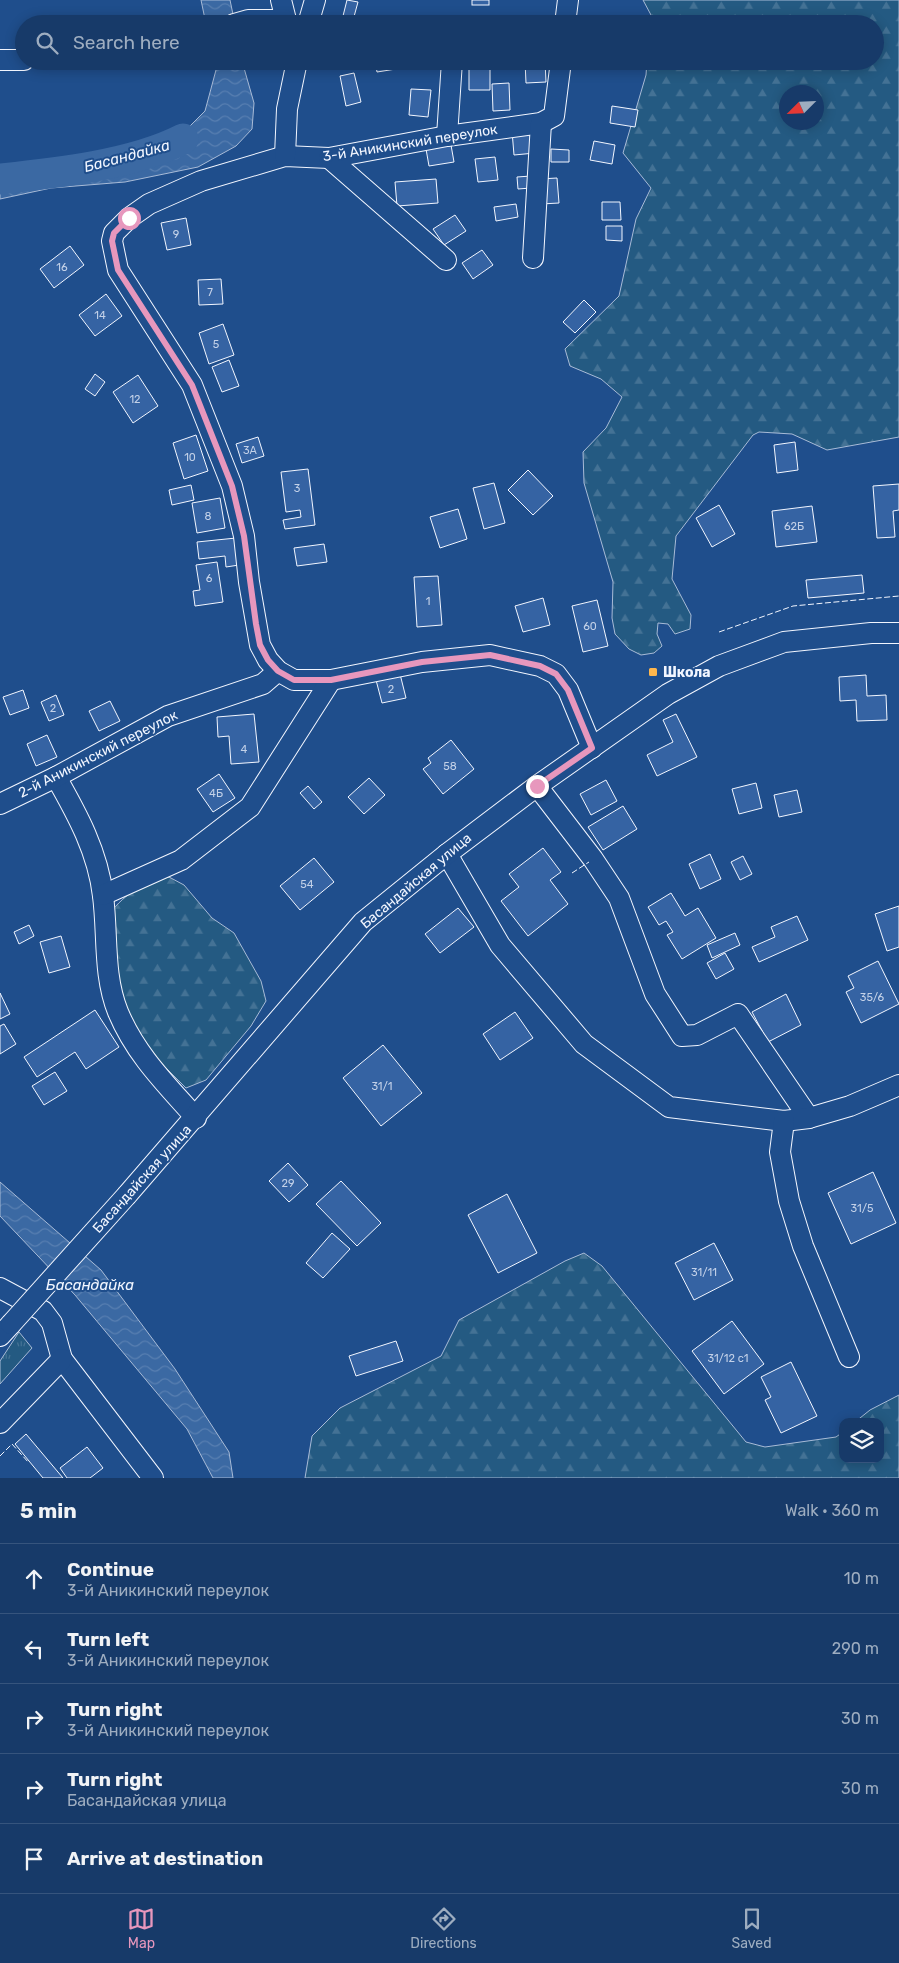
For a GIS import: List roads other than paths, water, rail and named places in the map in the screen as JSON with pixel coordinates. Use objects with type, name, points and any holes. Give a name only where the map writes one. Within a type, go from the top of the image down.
[{"type":"street","points":[[281,0],[284,15]]},
{"type":"street","points":[[311,15],[315,0]]},
{"type":"street","points":[[567,15],[568,0]]},
{"type":"street","points":[[0,60],[15,60]]},
{"type":"street","points":[[284,156],[287,109],[295,70]]},
{"type":"street","points":[[447,136],[451,70]]},
{"type":"street","points":[[533,258],[540,123],[554,116],[560,70]]},
{"type":"street","name":"3-й Аникинский переулок","points":[[278,671],[268,660],[260,645],[249,582],[244,536],[232,486],[192,385],[118,270],[112,241],[114,233],[129,218],[149,204],[201,181],[284,156],[329,158],[447,136],[540,123]]},
{"type":"street","points":[[329,158],[446,260]]},
{"type":"street","name":"Басандайская улица","points":[[5,1330],[196,1118],[364,922],[447,854],[537,786],[668,694],[720,666],[784,642],[871,633],[899,633]]},
{"type":"street","points":[[278,671],[294,680],[331,680],[422,662],[490,655],[540,666],[556,674],[568,690],[592,748]]},
{"type":"street","name":"2-й Аникинский переулок","points":[[0,804],[168,716],[263,684],[278,671]]},
{"type":"street","points":[[103,895],[181,860],[250,808],[331,680]]},
{"type":"street","points":[[56,776],[80,821],[98,863],[103,895],[108,970],[118,1011],[139,1054],[196,1118]]},
{"type":"street","points":[[537,786],[593,859],[618,898],[655,994],[682,1036],[697,1035],[738,1014],[809,1118]]},
{"type":"street","points":[[447,854],[500,945],[584,1044],[669,1107],[784,1121],[809,1118],[850,1106],[899,1085]]},
{"type":"street","points":[[784,1121],[780,1152],[790,1201],[803,1246],[849,1358]]},
{"type":"street","points":[[0,1288],[43,1311],[52,1323],[58,1336],[62,1360],[153,1478]]},
{"type":"street","points":[[0,1423],[62,1360]]},
{"type":"water","points":[[201,0],[230,0],[233,15],[204,15]]},
{"type":"water","name":"Басандайка","points":[[216,70],[245,70],[254,103],[252,129],[236,146],[198,167],[125,182],[51,188],[0,199],[0,172],[126,161],[176,140],[205,111]]},
{"type":"water","name":"Басандайка","points":[[0,1182],[101,1270],[175,1369],[229,1452],[233,1478],[213,1478],[187,1429],[75,1295],[0,1216]]},
{"type":"waterway","name":"Басандайка","points":[[0,179],[69,171],[117,162],[163,148],[183,139]]},
{"type":"place","name":"Школа","points":[[653,672]]}]
